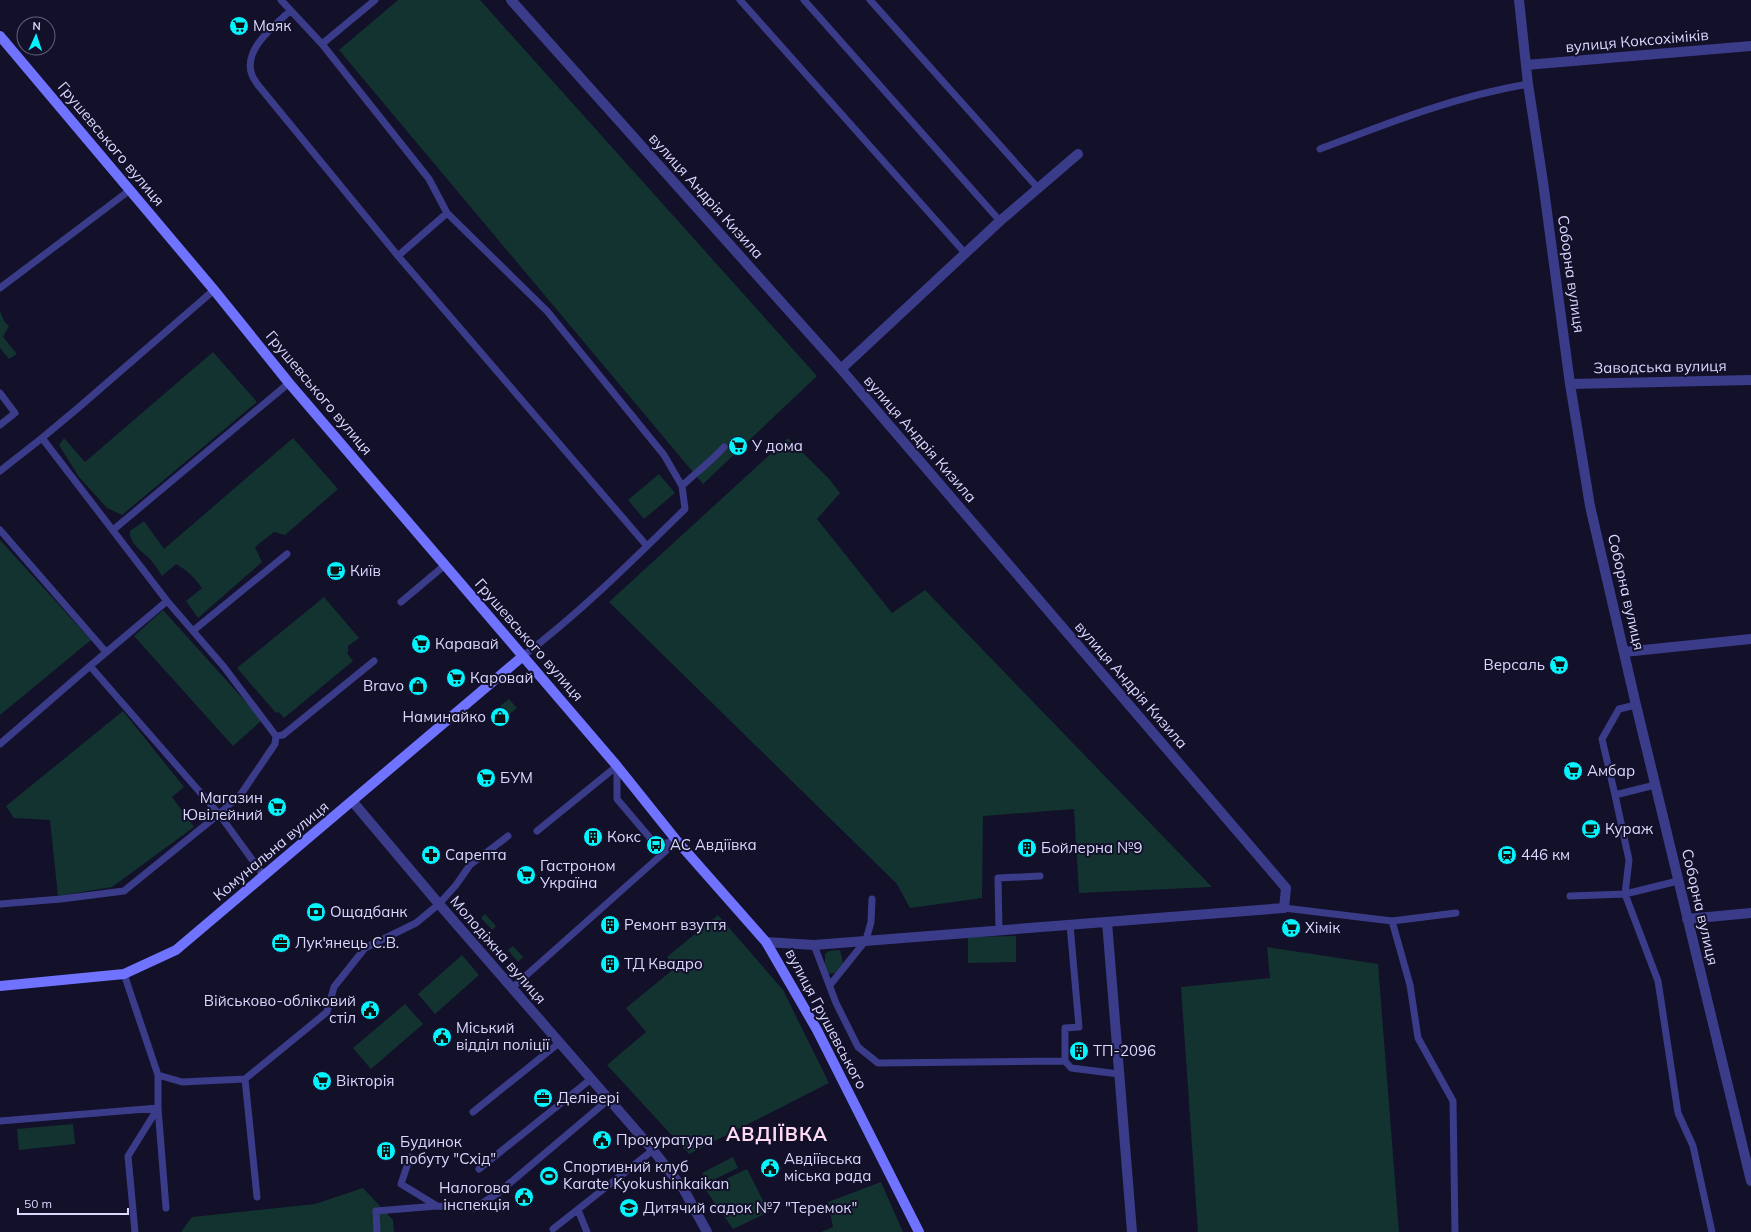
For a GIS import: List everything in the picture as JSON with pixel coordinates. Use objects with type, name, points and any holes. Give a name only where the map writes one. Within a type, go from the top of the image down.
[{"type":"main road","name":"Грушевського вулиця","points":[[0,36],[214,290],[289,383],[617,766],[677,840]]},
{"type":"main road","name":"Комунальна вулиця","points":[[0,986],[124,974],[176,950],[353,802],[523,656]]},
{"type":"main road","name":"вулиця Грушевського","points":[[677,840],[766,942],[816,1030],[919,1232]]},
{"type":"street","name":"вулиця Андрія Кизила","points":[[511,0],[841,369],[1286,888],[1284,908]]},
{"type":"street","name":"Соборна вулиця","points":[[1519,0],[1528,84],[1543,182],[1570,384],[1590,506],[1655,785],[1751,1181]]},
{"type":"street","name":"вулиця Коксохіміків","points":[[1526,65],[1751,46]]},
{"type":"street","points":[[841,369],[1000,221],[1078,154]]},
{"type":"street","name":"Заводська вулиця","points":[[1570,384],[1751,380]]},
{"type":"street","points":[[1624,652],[1751,639]]},
{"type":"street","name":"Молодіжна вулиця","points":[[353,802],[439,904],[653,1150],[684,1190],[706,1232]]},
{"type":"street","points":[[766,942],[814,945],[1284,908]]},
{"type":"street","points":[[1687,918],[1751,913]]},
{"type":"street","points":[[1107,922],[1132,1232]]},
{"type":"lane","points":[[281,0],[322,44],[429,179],[447,213],[547,311],[664,455],[682,486],[685,509],[548,638],[523,656]]},
{"type":"lane","points":[[322,44],[376,0]]},
{"type":"lane","points":[[740,0],[965,253]]},
{"type":"lane","points":[[804,0],[1000,221]]},
{"type":"lane","points":[[870,0],[1038,188]]},
{"type":"lane","points":[[290,11],[265,34],[256,47],[250,62],[252,74],[258,85],[398,256],[647,546]]},
{"type":"lane","points":[[1320,149],[1398,120],[1489,91],[1528,84]]},
{"type":"lane","points":[[0,288],[130,190]]},
{"type":"lane","points":[[398,256],[447,213]]},
{"type":"lane","points":[[0,471],[78,408],[214,290]]},
{"type":"lane","points":[[113,530],[289,383]]},
{"type":"lane","points":[[0,393],[15,413],[0,425]]},
{"type":"lane","points":[[0,904],[61,900],[124,891],[219,814],[241,794],[275,744],[276,736],[224,666],[167,601],[42,438]]},
{"type":"lane","points":[[682,486],[692,475],[712,461],[724,447]]},
{"type":"lane","points":[[0,530],[106,652]]},
{"type":"lane","points":[[194,630],[287,554]]},
{"type":"lane","points":[[401,602],[445,565]]},
{"type":"lane","points":[[0,744],[167,601]]},
{"type":"lane","points":[[276,736],[283,735],[374,661]]},
{"type":"lane","points":[[90,666],[219,814],[264,876]]},
{"type":"lane","points":[[1636,705],[1619,709],[1602,739],[1629,860],[1625,894],[1658,981],[1678,1113],[1693,1146],[1712,1232]]},
{"type":"lane","points":[[537,831],[617,766]]},
{"type":"lane","points":[[617,766],[617,799],[656,845],[677,840]]},
{"type":"lane","points":[[1615,794],[1655,785]]},
{"type":"lane","points":[[158,1075],[182,1082],[245,1078],[327,1012],[334,987],[366,948],[416,924],[439,904],[456,886],[470,865],[508,836]]},
{"type":"lane","points":[[512,988],[677,840]]},
{"type":"lane","points":[[999,931],[998,878],[1040,876]]},
{"type":"lane","points":[[1570,896],[1625,894],[1678,881]]},
{"type":"lane","points":[[830,985],[866,940],[871,922],[872,899]]},
{"type":"lane","points":[[1284,908],[1392,922],[1456,913]]},
{"type":"lane","points":[[1392,922],[1410,985],[1418,1038],[1453,1101],[1455,1232]]},
{"type":"lane","points":[[1070,925],[1078,1027],[1066,1028],[1065,1061],[1071,1068],[1119,1074]]},
{"type":"lane","points":[[814,945],[836,1002],[858,1048],[878,1063],[1065,1061]]},
{"type":"lane","points":[[124,974],[158,1075],[158,1108],[166,1208]]},
{"type":"lane","points":[[473,1112],[559,1043]]},
{"type":"lane","points":[[245,1078],[257,1197]]},
{"type":"lane","points":[[479,1169],[590,1079]]},
{"type":"lane","points":[[377,1232],[376,1211],[437,1206],[475,1208],[498,1193],[608,1100]]},
{"type":"lane","points":[[0,1121],[158,1108]]},
{"type":"lane","points":[[135,1232],[128,1156],[158,1108]]},
{"type":"lane","points":[[553,1229],[653,1150]]},
{"type":"lane","points":[[410,1157],[401,1184],[437,1206]]},
{"type":"lane","points":[[578,1210],[587,1232]]},
{"type":"green space","points":[[398,0],[480,0],[817,376],[703,484],[339,50]]},
{"type":"green space","points":[[0,311],[4,321],[9,326],[3,337],[17,354],[9,359],[0,348]]},
{"type":"green space","points":[[213,352],[257,402],[122,515],[107,508],[79,477],[59,445],[64,438],[85,462]]},
{"type":"green space","points":[[293,438],[338,489],[285,535],[274,532],[255,547],[262,562],[198,618],[186,601],[202,588],[199,584],[188,572],[176,564],[162,576],[151,560],[134,544],[130,536],[130,531],[144,521],[164,549]]},
{"type":"green space","points":[[788,438],[830,480],[840,493],[817,519],[892,613],[925,590],[1212,887],[1079,893],[1074,809],[983,816],[982,898],[910,908],[897,884],[609,602]]},
{"type":"green space","points":[[659,474],[675,493],[644,519],[628,500]]},
{"type":"green space","points":[[0,540],[91,640],[0,715]]},
{"type":"green space","points":[[324,597],[359,638],[348,646],[347,653],[353,661],[284,718],[279,712],[276,713],[237,668]]},
{"type":"green space","points":[[163,610],[262,720],[233,746],[134,636]]},
{"type":"green space","points":[[509,699],[517,708],[508,715],[500,706]]},
{"type":"green space","points":[[123,711],[184,787],[172,797],[194,827],[112,887],[58,896],[50,820],[14,818],[6,806]]},
{"type":"green space","points":[[485,914],[496,926],[492,930],[481,918]]},
{"type":"green space","points":[[718,915],[783,990],[829,1083],[689,1154],[607,1065],[646,1032],[626,1008],[675,968],[667,957]]},
{"type":"green space","points":[[1016,936],[1016,962],[968,963],[968,937]]},
{"type":"green space","points":[[513,946],[523,957],[518,962],[508,950]]},
{"type":"green space","points":[[1267,947],[1378,964],[1399,1232],[1198,1232],[1181,987],[1270,978]]},
{"type":"green space","points":[[840,950],[843,963],[835,973],[828,974],[825,967],[825,954],[829,951]]},
{"type":"green space","points":[[462,955],[479,975],[435,1014],[418,994]]},
{"type":"green space","points":[[405,1004],[423,1024],[371,1069],[353,1048]]},
{"type":"green space","points":[[73,1124],[75,1144],[19,1150],[17,1129]]},
{"type":"green space","points":[[733,1157],[738,1168],[707,1183],[702,1173]]},
{"type":"green space","points":[[747,1169],[769,1212],[733,1229],[705,1189]]},
{"type":"green space","points":[[881,1182],[903,1232],[821,1232],[833,1227],[828,1202]]},
{"type":"green space","points":[[363,1188],[393,1220],[394,1232],[181,1232],[192,1217],[315,1204]]},
{"type":"place","name":"Маяк","points":[[239,26]]},
{"type":"place","name":"У дома","points":[[738,446]]},
{"type":"place","name":"Київ","points":[[336,571]]},
{"type":"place","name":"Каравай","points":[[421,644]]},
{"type":"place","name":"Версаль","points":[[1559,665]]},
{"type":"place","name":"Каровай","points":[[456,678]]},
{"type":"place","name":"Bravo","points":[[418,686]]},
{"type":"place","name":"Наминайко","points":[[500,717]]},
{"type":"place","name":"Амбар","points":[[1573,771]]},
{"type":"place","name":"БУМ","points":[[486,778]]},
{"type":"place","name":"Магазин Ювілейний","points":[[277,807]]},
{"type":"place","name":"Кураж","points":[[1591,829]]},
{"type":"place","name":"Кокс","points":[[593,837]]},
{"type":"place","name":"АС Авдіївка","points":[[656,845]]},
{"type":"place","name":"Бойлерна №9","points":[[1027,848]]},
{"type":"place","name":"Сарепта","points":[[431,855]]},
{"type":"place","name":"446 км","points":[[1507,855]]},
{"type":"place","name":"Гастроном Україна","points":[[526,875]]},
{"type":"place","name":"Ощадбанк","points":[[316,912]]},
{"type":"place","name":"Ремонт взуття","points":[[610,925]]},
{"type":"place","name":"Хімік","points":[[1291,928]]},
{"type":"place","name":"Лук'янець С.В.","points":[[281,943]]},
{"type":"place","name":"ТД Квадро","points":[[610,964]]},
{"type":"place","name":"Військово-обліковий стіл","points":[[370,1010]]},
{"type":"place","name":"Міський відділ поліції","points":[[442,1037]]},
{"type":"place","name":"ТП-2096","points":[[1079,1051]]},
{"type":"place","name":"Вікторія","points":[[322,1081]]},
{"type":"place","name":"Делівері","points":[[543,1098]]},
{"type":"place","name":"Прокуратура","points":[[602,1140]]},
{"type":"place","name":"Будинок побуту \"Схід\"","points":[[386,1151]]},
{"type":"place","name":"Авдіївська міська рада","points":[[770,1168]]},
{"type":"place","name":"Спортивний клуб Karate Kyokushinkaikan","points":[[549,1176]]},
{"type":"place","name":"Налогова інспекція","points":[[524,1197]]},
{"type":"place","name":"Дитячий садок №7 \"Теремок\"","points":[[629,1208]]},
{"type":"district","name":"АВДІЇВКА","points":[[777,1134]]}]
